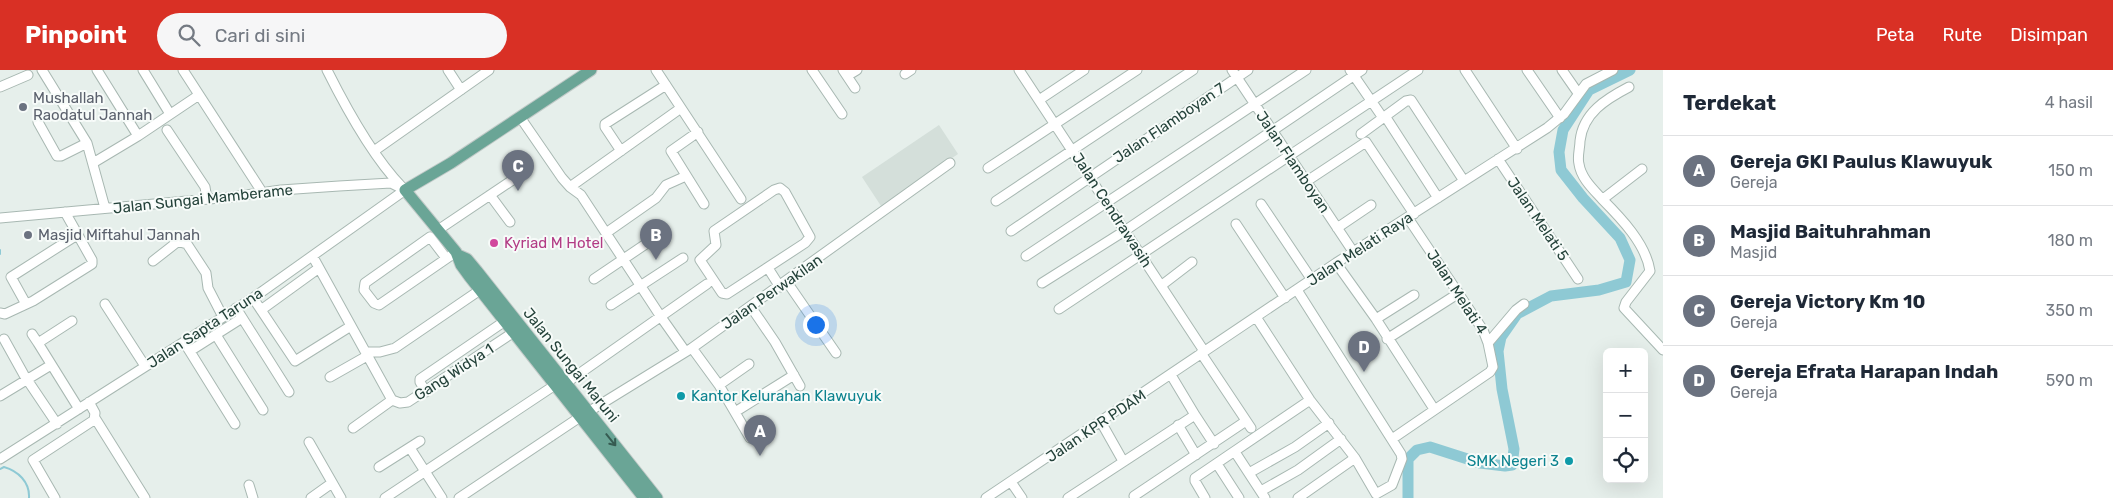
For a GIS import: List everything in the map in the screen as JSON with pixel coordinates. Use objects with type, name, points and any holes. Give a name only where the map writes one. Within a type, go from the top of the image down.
[{"type":"main road","points":[[405,190],[591,70]]},
{"type":"main road","name":"Jalan Sungai Maruni","points":[[405,190],[438,230],[453,255],[480,290],[560,384]]},
{"type":"main road","name":"Jalan Sungai Maruni","points":[[453,255],[467,259],[477,271],[644,498]]},
{"type":"main road","name":"Jalan Sungai Maruni","points":[[584,415],[657,498]]},
{"type":"street","points":[[0,87],[26,72],[40,70],[87,143],[105,208]]},
{"type":"street","points":[[97,70],[138,136]]},
{"type":"street","points":[[143,70],[170,114]]},
{"type":"street","points":[[183,70],[262,192]]},
{"type":"street","name":"Jalan Sungai Maruni","points":[[327,70],[374,151],[405,190]]},
{"type":"street","points":[[448,70],[461,90]]},
{"type":"street","points":[[656,70],[741,200]]},
{"type":"street","points":[[812,70],[842,114]]},
{"type":"street","points":[[855,88],[845,73],[857,70]]},
{"type":"street","points":[[1039,100],[1084,70]]},
{"type":"street","points":[[988,168],[1137,70]]},
{"type":"street","points":[[996,201],[1193,70]]},
{"type":"street","name":"Jalan Flamboyan 7","points":[[1010,230],[1234,74],[1248,70]]},
{"type":"street","points":[[1026,256],[1306,70]]},
{"type":"street","points":[[1042,283],[1126,230],[1352,73],[1362,70]]},
{"type":"street","points":[[1059,309],[1418,70]]},
{"type":"street","points":[[1464,70],[1517,149]]},
{"type":"street","points":[[1527,70],[1560,118]]},
{"type":"street","points":[[1562,70],[1578,93]]},
{"type":"street","name":"Jalan Melati Raya","points":[[1202,352],[1464,181],[1517,149],[1560,118],[1586,84],[1613,70]]},
{"type":"street","points":[[374,151],[485,71]]},
{"type":"street","name":"Jalan Cendrawasih","points":[[1022,71],[1039,100],[1162,285],[1248,424],[1214,444]]},
{"type":"street","points":[[1352,73],[1438,198]]},
{"type":"street","name":"Jalan Flamboyan","points":[[1234,74],[1354,253]]},
{"type":"street","points":[[621,151],[605,127],[605,124],[666,85]]},
{"type":"street","points":[[1628,87],[1606,99],[1592,111],[1581,137],[1578,162],[1581,171],[1626,226],[1645,254],[1650,271],[1626,302],[1624,308],[1663,350]]},
{"type":"street","points":[[93,163],[138,136],[199,95]]},
{"type":"street","points":[[1361,134],[1406,101],[1412,101],[1464,181]]},
{"type":"street","points":[[570,187],[682,108]]},
{"type":"street","points":[[520,117],[570,187],[581,195],[661,317],[719,385],[750,438]]},
{"type":"street","points":[[38,122],[57,156],[61,156],[87,143]]},
{"type":"street","points":[[168,130],[205,187],[208,198]]},
{"type":"street","points":[[698,132],[671,151],[704,204]]},
{"type":"street","name":"Jalan Melati 4","points":[[1307,181],[1366,142],[1483,330],[1488,343],[1493,365],[1491,371],[1392,439]]},
{"type":"street","name":"Jalan Melati 5","points":[[1498,160],[1578,279]]},
{"type":"street","name":"Jalan Perwakilan","points":[[459,498],[584,415],[689,350],[784,284],[950,163]]},
{"type":"street","points":[[1603,200],[1642,169]]},
{"type":"street","points":[[606,234],[656,198],[666,186],[686,176]]},
{"type":"street","points":[[438,230],[514,179]]},
{"type":"street","name":"Jalan Sungai Mamberame","points":[[0,218],[262,192],[385,183],[391,183],[405,190]]},
{"type":"street","points":[[780,188],[785,192],[810,237],[768,268],[727,294],[724,294],[700,259],[716,245],[713,234],[715,230],[774,190],[780,188]]},
{"type":"street","name":"Jalan Sapta Taruna","points":[[0,459],[253,298],[405,190]]},
{"type":"street","points":[[490,195],[510,222]]},
{"type":"street","points":[[1261,204],[1312,280]]},
{"type":"street","points":[[1337,228],[1372,205]]},
{"type":"street","points":[[3,313],[26,304],[92,264],[92,260],[65,212]]},
{"type":"street","points":[[1236,224],[1285,298]]},
{"type":"street","points":[[594,279],[665,231]]},
{"type":"street","points":[[26,304],[11,276],[77,235]]},
{"type":"street","points":[[430,237],[453,255],[380,305],[374,303],[364,290],[365,283],[430,237]]},
{"type":"street","points":[[153,262],[176,243],[187,244],[206,273],[208,288],[223,317]]},
{"type":"street","points":[[313,257],[392,400],[353,428]]},
{"type":"street","points":[[611,305],[683,258]]},
{"type":"street","points":[[1162,285],[1192,262]]},
{"type":"street","points":[[1336,264],[1376,319],[1434,409]]},
{"type":"street","points":[[260,310],[319,268]]},
{"type":"street","points":[[768,268],[784,284],[836,353]]},
{"type":"street","points":[[385,498],[661,317],[707,284]]},
{"type":"street","points":[[330,377],[366,354],[395,348],[480,290]]},
{"type":"street","points":[[1256,317],[1310,400],[1355,458],[1377,494],[1394,484],[1402,459],[1392,439],[1297,290]]},
{"type":"street","points":[[1388,339],[1459,293]]},
{"type":"street","points":[[1376,319],[1414,295]]},
{"type":"street","points":[[253,298],[295,361],[351,326]]},
{"type":"street","points":[[105,304],[145,366]]},
{"type":"street","points":[[1488,343],[1516,310],[1524,304]]},
{"type":"street","points":[[751,307],[775,342],[800,386]]},
{"type":"street","points":[[236,308],[288,392]]},
{"type":"street","points":[[190,351],[242,318]]},
{"type":"street","points":[[38,343],[72,321]]},
{"type":"street","points":[[426,392],[420,379],[505,321]]},
{"type":"street","name":"Gang Widya 1","points":[[392,400],[406,403],[426,392],[514,332]]},
{"type":"street","points":[[32,334],[79,408]]},
{"type":"street","points":[[216,335],[263,410]]},
{"type":"street","points":[[4,339],[57,424]]},
{"type":"street","points":[[184,342],[235,424]]},
{"type":"street","name":"Jalan KPR PDAM","points":[[986,498],[1171,375],[1202,352]]},
{"type":"street","points":[[448,361],[456,372]]},
{"type":"street","points":[[0,396],[51,364]]},
{"type":"street","points":[[719,385],[749,364]]},
{"type":"street","points":[[1133,497],[1214,444],[1171,375]]},
{"type":"street","points":[[735,412],[794,376]]},
{"type":"street","points":[[1205,498],[1194,479],[1310,400]]},
{"type":"street","points":[[89,402],[95,413],[95,418],[145,498]]},
{"type":"street","points":[[1068,498],[1195,415]]},
{"type":"street","points":[[55,498],[34,464],[33,459],[95,418]]},
{"type":"street","points":[[1101,422],[1122,461]]},
{"type":"street","points":[[1249,473],[1329,423]]},
{"type":"street","points":[[1178,425],[1196,455]]},
{"type":"street","points":[[1235,452],[1263,495],[1341,439]]},
{"type":"street","points":[[379,467],[420,441]]},
{"type":"street","points":[[309,442],[341,498]]},
{"type":"street","points":[[410,448],[426,470],[442,498]]},
{"type":"street","points":[[1298,498],[1355,458]]},
{"type":"street","points":[[1217,464],[1239,498]]},
{"type":"street","points":[[1011,482],[1022,498]]},
{"type":"street","points":[[311,498],[332,483]]},
{"type":"street","points":[[249,485],[249,491],[253,498]]},
{"type":"shaded area","points":[[939,125],[958,154],[881,206],[862,177]]},
{"type":"waterway","points":[[1408,498],[1408,459],[1417,450],[1430,447],[1480,463],[1512,465],[1514,449],[1502,389],[1498,351],[1501,337],[1517,314],[1551,296],[1599,290],[1626,282],[1630,260],[1620,238],[1583,198],[1561,170],[1559,152],[1563,130],[1589,90],[1630,70]]},
{"type":"waterway","points":[[0,469],[4,467],[18,474],[25,482],[29,498]]},
{"type":"place","name":"Mushallah Raodatul Jannah","points":[[23,107]]},
{"type":"place","name":"Gereja Victory Km 10","points":[[518,191]]},
{"type":"place","name":"Masjid Miftahul Jannah","points":[[28,235]]},
{"type":"place","name":"Kyriad M Hotel","points":[[494,243]]},
{"type":"place","name":"Masjid Baituhrahman","points":[[656,260]]},
{"type":"place","name":"Gereja Efrata Harapan Indah","points":[[1364,372]]},
{"type":"place","name":"Kantor Kelurahan Klawuyuk","points":[[681,396]]},
{"type":"place","name":"Gereja GKI Paulus Klawuyuk","points":[[760,456]]},
{"type":"place","name":"SMK Negeri 3","points":[[1569,461]]}]
